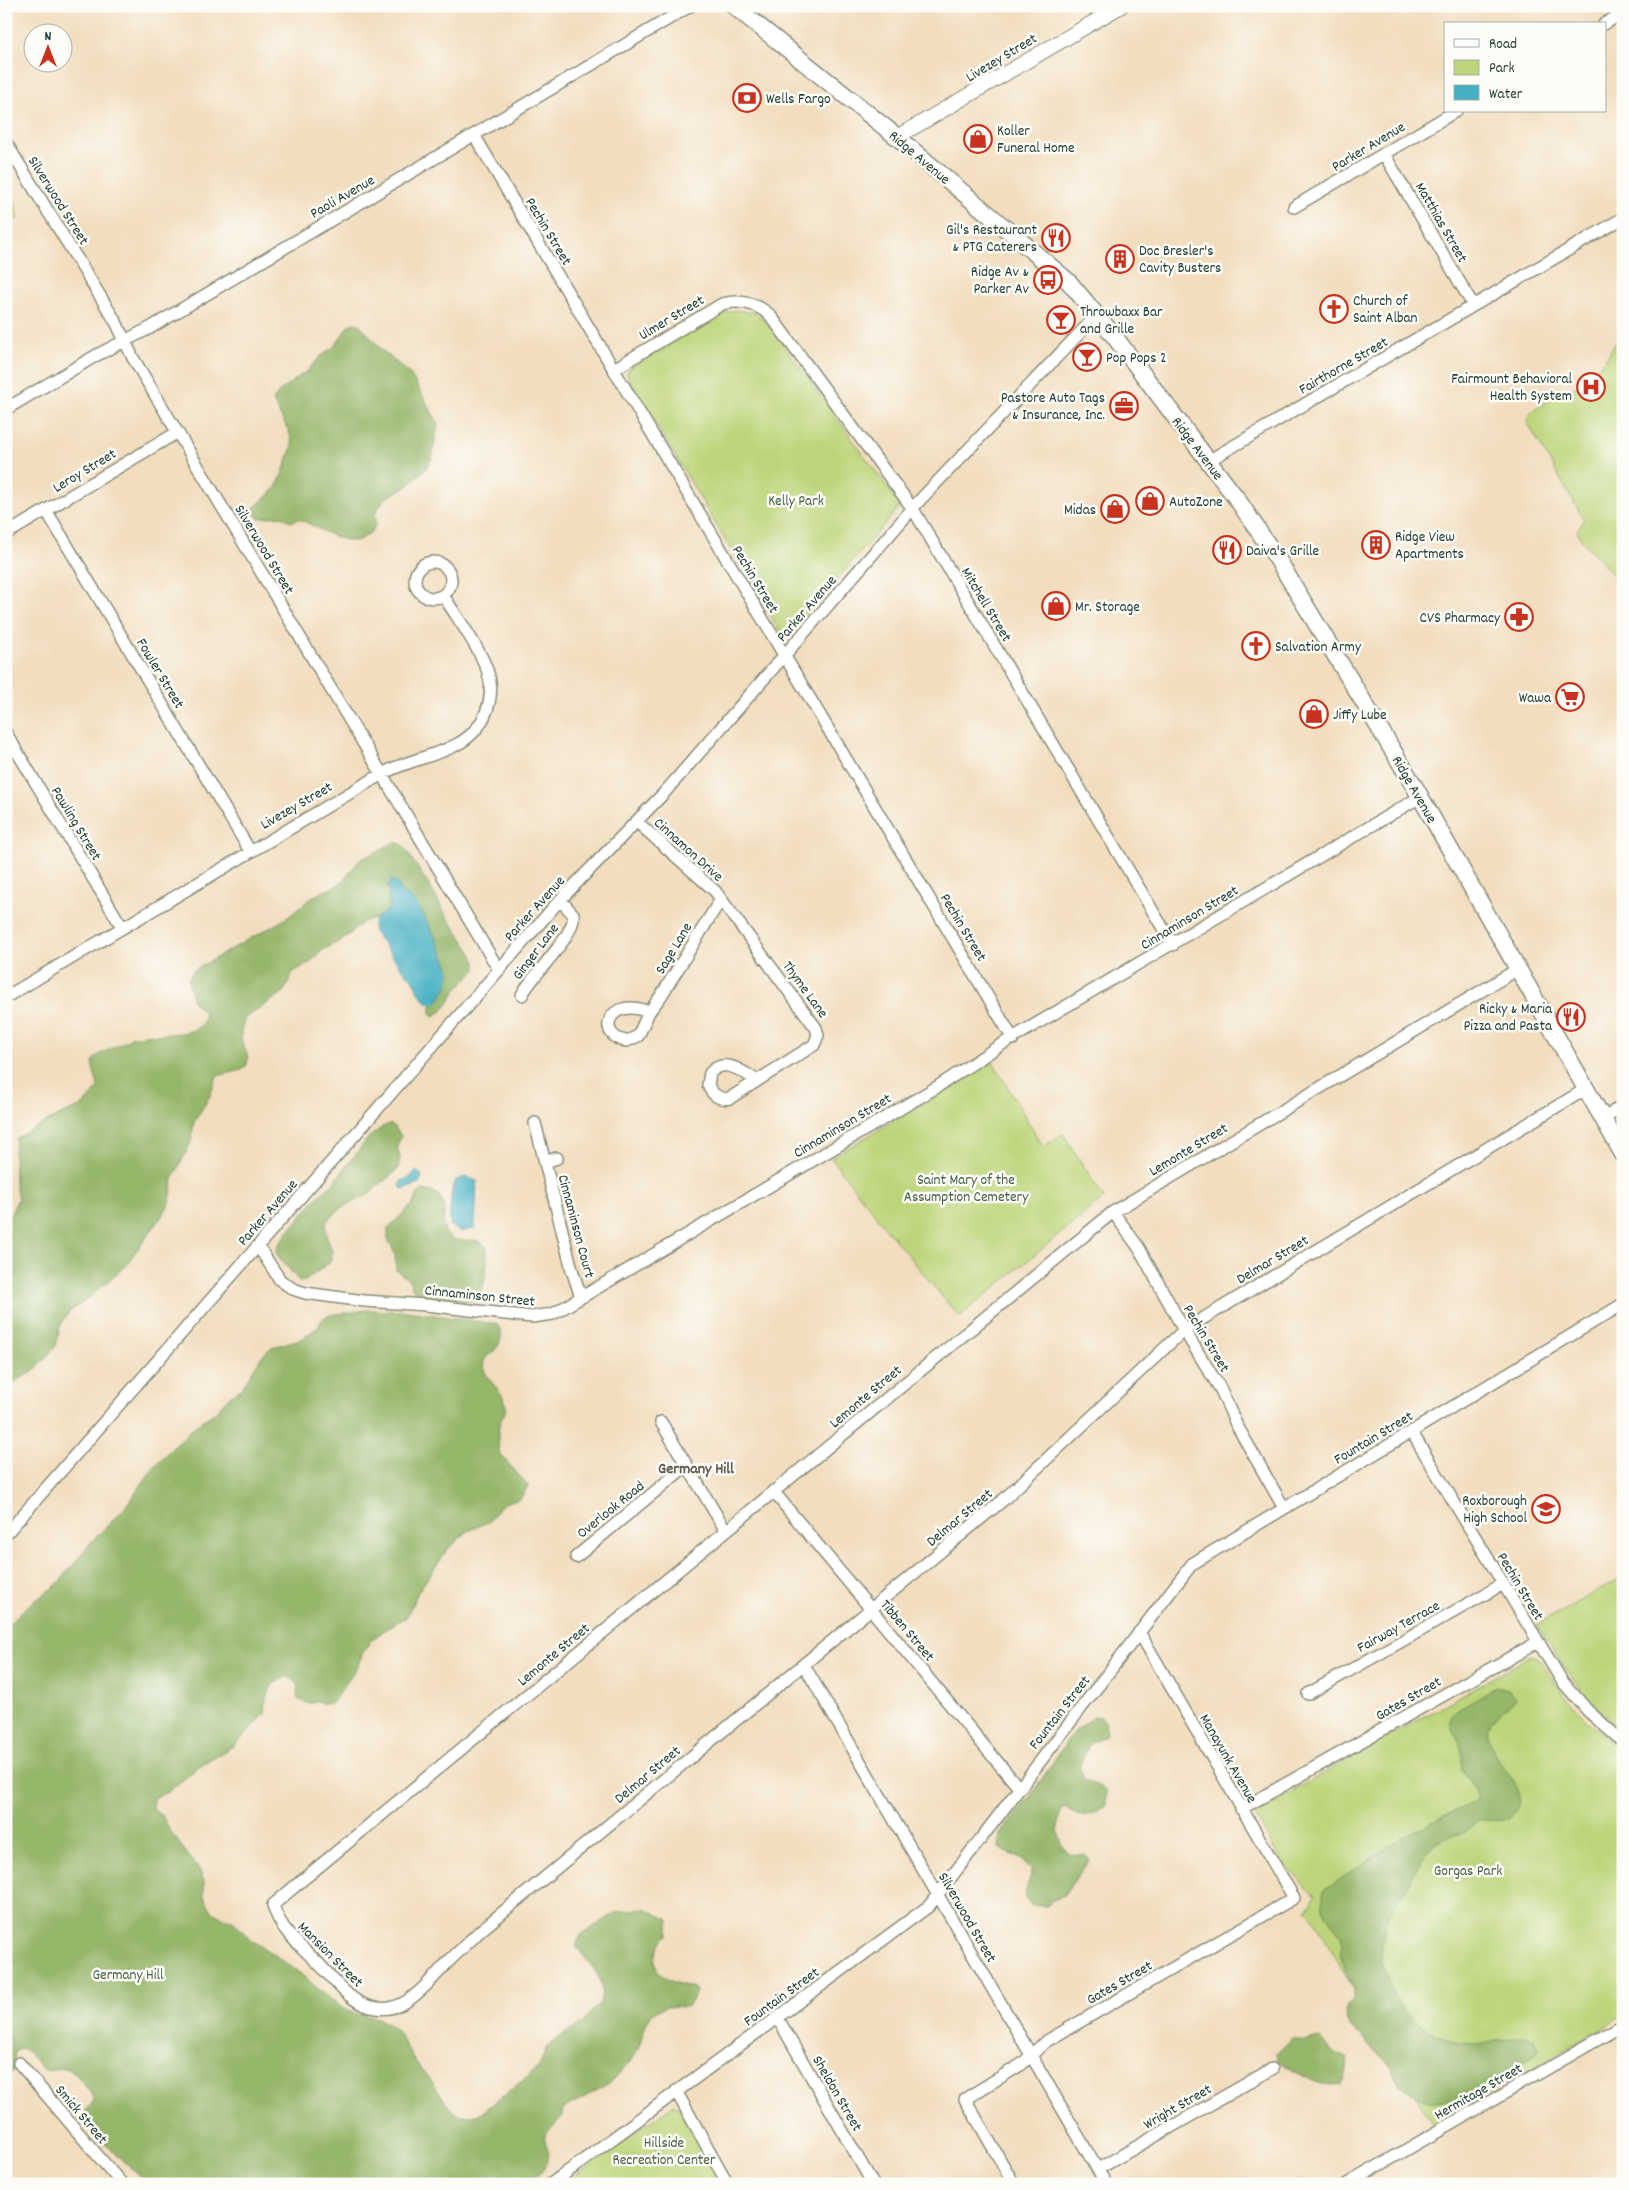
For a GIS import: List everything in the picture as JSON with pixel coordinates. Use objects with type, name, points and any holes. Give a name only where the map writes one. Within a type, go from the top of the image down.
[{"type":"main road","name":"Ridge Avenue","points":[[734,6],[897,137],[1070,282],[1098,314],[1237,499],[1278,560],[1420,797],[1623,1154]]},
{"type":"street","name":"Paoli Avenue","points":[[6,408],[125,340],[150,328],[690,6]]},
{"type":"street","name":"Livezey Street","points":[[897,137],[1121,6]]},
{"type":"street","points":[[1606,23],[1623,13]]},
{"type":"street","name":"Parker Avenue","points":[[1294,207],[1454,112]]},
{"type":"street","name":"Pechin Street","points":[[474,135],[1013,1039]]},
{"type":"street","name":"Silverwood Street","points":[[6,143],[499,970]]},
{"type":"street","name":"Matthias Street","points":[[1384,154],[1474,305]]},
{"type":"street","name":"Fairthorne Street","points":[[1208,461],[1623,218]]},
{"type":"street","name":"Ulmer Street","points":[[614,369],[715,308],[731,302],[747,303]]},
{"type":"street","name":"Mitchell Street","points":[[747,303],[763,309],[776,322],[913,509],[1173,945]]},
{"type":"street","name":"Parker Avenue","points":[[6,1534],[560,900],[637,822],[913,509],[1098,314]]},
{"type":"street","name":"Leroy Street","points":[[6,534],[178,432]]},
{"type":"street","name":"Fowler Street","points":[[46,510],[250,851]]},
{"type":"street","name":"Livezey Street","points":[[6,997],[382,774],[401,764],[459,744],[474,732],[485,716],[491,687],[486,666],[443,595]]},
{"type":"street","name":"Pawling Street","points":[[6,733],[122,927]]},
{"type":"street","name":"Cinnaminson Street","points":[[258,1246],[280,1280],[292,1290],[305,1293],[364,1301],[426,1304],[532,1317],[553,1314],[1420,797]]},
{"type":"street","name":"Cinnamon Drive","points":[[637,822],[707,884],[721,899]]},
{"type":"street","name":"Sage Lane","points":[[649,1012],[661,996],[721,899]]},
{"type":"street","name":"Thyme Lane","points":[[721,899],[817,1031],[814,1045],[756,1080]]},
{"type":"street","name":"Ginger Lane","points":[[522,995],[528,983],[560,946],[574,923],[573,914],[560,900]]},
{"type":"street","name":"Lemonte Street","points":[[273,1905],[1113,1212],[1518,969]]},
{"type":"street","name":"Delmar Street","points":[[382,2009],[401,2005],[419,1993],[480,1931],[1022,1484],[1184,1330],[1586,1089]]},
{"type":"street","points":[[1603,1120],[1623,1104]]},
{"type":"street","name":"Cinnaminson Court","points":[[535,1123],[572,1270],[581,1297]]},
{"type":"street","name":"Cinnaminson Court","points":[[545,1162],[557,1158]]},
{"type":"street","name":"Pechin Street","points":[[1113,1212],[1139,1248],[1184,1330],[1221,1390],[1236,1424],[1284,1508]]},
{"type":"street","name":"Fountain Street","points":[[551,2184],[925,1909],[1192,1564],[1623,1304]]},
{"type":"street","points":[[662,1422],[726,1531]]},
{"type":"street","name":"Pechin Street","points":[[1411,1431],[1538,1642],[1575,1697],[1601,1724],[1623,1742]]},
{"type":"street","name":"Overlook Road","points":[[576,1557],[687,1465]]},
{"type":"street","name":"Tibben Street","points":[[773,1491],[1019,1788]]},
{"type":"street","name":"Fairway Terrace","points":[[1308,1694],[1503,1584]]},
{"type":"street","name":"Manayunk Avenue","points":[[1139,1632],[1294,1898]]},
{"type":"street","name":"Gates Street","points":[[1241,1809],[1538,1642]]},
{"type":"street","name":"Silverwood Street","points":[[804,1665],[1106,2184]]},
{"type":"street","name":"Gates Street","points":[[1014,2184],[965,2099],[1022,2064],[1045,2042],[1294,1898]]},
{"type":"street","name":"Mansion Street","points":[[273,1905],[277,1918],[284,1927],[339,1986],[364,2005],[382,2009]]},
{"type":"street","name":"Sheldon Street","points":[[777,2017],[873,2184]]},
{"type":"street","name":"Hermitage Street","points":[[1348,2184],[1623,2025]]},
{"type":"street","name":"Smick Street","points":[[19,2063],[122,2184]]},
{"type":"street","name":"Wright Street","points":[[1098,2169],[1272,2069]]},
{"type":"street","points":[[676,2091],[728,2184]]},
{"type":"green space","points":[[6,185],[14,198],[18,218],[6,227]]},
{"type":"green space","name":"Kelly Park","points":[[734,310],[755,313],[769,325],[899,503],[897,510],[788,635],[780,632],[628,377],[627,372],[630,368],[719,315]]},
{"type":"green space","points":[[355,323],[360,325],[382,350],[411,375],[438,423],[432,458],[425,469],[408,486],[386,498],[375,512],[376,522],[373,530],[366,536],[353,541],[333,536],[299,519],[291,522],[282,516],[259,518],[250,511],[274,490],[280,480],[292,447],[290,435],[273,400],[281,390],[307,371],[320,357],[335,346],[349,325]]},
{"type":"green space","name":"Fairmount Behavioral Health System","points":[[1623,328],[1623,583],[1612,574],[1581,539],[1577,531],[1584,520],[1527,422],[1528,416],[1539,407],[1590,377],[1609,353]]},
{"type":"green space","points":[[395,842],[403,845],[471,952],[476,962],[476,970],[457,989],[443,1010],[434,1016],[431,1014],[431,1004],[440,999],[450,973],[437,940],[415,902],[401,893],[398,884],[394,880],[390,881],[388,900],[390,908],[387,911],[375,919],[364,921],[344,939],[323,950],[310,963],[293,972],[284,992],[245,1018],[241,1030],[241,1039],[248,1057],[247,1065],[242,1070],[217,1076],[210,1096],[194,1122],[191,1142],[173,1179],[170,1203],[158,1222],[125,1266],[85,1301],[69,1312],[60,1326],[56,1346],[33,1372],[16,1381],[6,1392],[6,1222],[18,1199],[15,1185],[14,1150],[16,1138],[80,1107],[92,1096],[98,1087],[93,1063],[99,1055],[132,1036],[132,1038],[176,1034],[197,1028],[203,1022],[204,1012],[193,1002],[188,979],[194,970],[287,918],[312,897],[340,884],[360,860]]},
{"type":"green space","name":"Saint Mary of the Assumption Cemetery","points":[[993,1062],[1043,1147],[1063,1134],[1104,1198],[959,1317],[883,1225],[831,1158]]},
{"type":"green space","points":[[390,1124],[394,1126],[401,1136],[397,1146],[400,1158],[398,1169],[368,1195],[342,1207],[326,1222],[326,1234],[332,1251],[330,1262],[304,1282],[299,1281],[276,1252],[280,1242],[313,1202],[334,1182],[369,1137]]},
{"type":"green space","points":[[423,1190],[435,1193],[441,1198],[444,1205],[444,1229],[448,1235],[458,1241],[479,1241],[487,1248],[484,1283],[474,1302],[447,1301],[422,1296],[413,1289],[409,1280],[396,1270],[395,1254],[388,1239],[388,1228],[413,1204],[418,1194]]},
{"type":"green space","points":[[366,1310],[407,1311],[497,1324],[501,1334],[500,1343],[486,1357],[484,1369],[502,1395],[506,1405],[498,1430],[499,1451],[528,1486],[521,1498],[504,1503],[490,1521],[468,1531],[448,1549],[418,1592],[406,1618],[395,1623],[371,1640],[362,1654],[358,1665],[333,1702],[325,1704],[317,1701],[309,1704],[298,1699],[298,1686],[288,1676],[273,1684],[266,1698],[265,1714],[235,1745],[202,1764],[168,1792],[157,1796],[152,1803],[154,1810],[163,1817],[170,1831],[200,1871],[204,1881],[204,1897],[212,1911],[234,1922],[249,1938],[292,1967],[342,2008],[355,2014],[378,2018],[396,2029],[414,2060],[439,2091],[448,2106],[458,2115],[477,2115],[484,2111],[539,2067],[546,2048],[560,2036],[581,2025],[601,2001],[602,1989],[600,1980],[576,1946],[581,1935],[617,1912],[644,1908],[669,1920],[668,1935],[663,1939],[657,1951],[656,1964],[658,1970],[667,1979],[694,1988],[696,1991],[687,2007],[667,2006],[652,2013],[646,2024],[638,2049],[629,2063],[609,2084],[564,2108],[563,2116],[545,2135],[549,2156],[548,2161],[538,2174],[526,2184],[154,2184],[137,2174],[118,2157],[91,2127],[86,2111],[93,2102],[93,2098],[84,2084],[68,2069],[44,2069],[28,2052],[21,2048],[15,2052],[13,2072],[6,2078],[6,1627],[25,1608],[58,1584],[91,1542],[123,1510],[157,1463],[196,1425],[214,1413],[231,1395],[241,1389],[262,1356],[272,1347],[304,1338],[319,1325],[323,1318],[330,1315]]},
{"type":"green space","points":[[1623,1577],[1623,1732],[1586,1696],[1555,1654],[1537,1625]]},
{"type":"green space","name":"Gorgas Park","points":[[1532,1655],[1538,1657],[1576,1709],[1623,1752],[1623,2016],[1433,2126],[1310,1913],[1306,1910],[1315,1895],[1284,1865],[1255,1816],[1256,1812]]},
{"type":"green space","points":[[1496,1687],[1508,1689],[1516,1698],[1491,1722],[1488,1737],[1492,1749],[1519,1792],[1519,1802],[1514,1812],[1507,1819],[1479,1820],[1463,1833],[1444,1838],[1434,1844],[1426,1853],[1402,1895],[1394,1904],[1385,1924],[1380,1961],[1398,2003],[1412,2019],[1435,2035],[1459,2043],[1482,2044],[1526,2035],[1533,2038],[1538,2049],[1537,2053],[1487,2083],[1457,2097],[1434,2102],[1417,2096],[1400,2085],[1392,2067],[1348,2024],[1345,2013],[1347,2005],[1353,2000],[1353,1988],[1342,1959],[1343,1945],[1340,1934],[1325,1911],[1322,1898],[1323,1891],[1404,1836],[1474,1802],[1477,1795],[1469,1778],[1463,1773],[1461,1745],[1450,1720],[1456,1710]]},
{"type":"green space","points":[[1095,1716],[1101,1717],[1105,1721],[1107,1734],[1089,1745],[1079,1766],[1084,1779],[1106,1791],[1106,1806],[1086,1815],[1077,1814],[1066,1808],[1063,1809],[1058,1826],[1062,1844],[1069,1854],[1085,1855],[1089,1859],[1062,1897],[1053,1900],[1047,1906],[1032,1906],[1026,1897],[1031,1869],[1022,1860],[999,1848],[1000,1834],[1031,1795],[1067,1741],[1076,1730]]},
{"type":"green space","points":[[1292,2038],[1305,2041],[1320,2038],[1335,2053],[1347,2057],[1347,2071],[1341,2084],[1332,2085],[1315,2082],[1278,2061],[1276,2054]]},
{"type":"green space","name":"Hillside Recreation Center","points":[[673,2105],[679,2108],[722,2184],[564,2184]]},
{"type":"water","points":[[394,880],[398,884],[401,893],[411,898],[418,906],[449,968],[450,976],[447,985],[440,999],[435,1004],[428,1003],[418,992],[414,981],[402,969],[374,932],[375,920],[390,908],[388,884]]},
{"type":"water","points":[[416,1171],[422,1175],[420,1182],[402,1189],[401,1181],[409,1178]]},
{"type":"water","points":[[466,1177],[477,1181],[475,1229],[460,1232],[450,1225],[450,1202],[456,1180]]},
{"type":"place","name":"Wells Fargo","points":[[747,98]]},
{"type":"place","name":"Koller Funeral Home","points":[[978,139]]},
{"type":"place","name":"Gil's Restaurant & PTG Caterers","points":[[1056,238]]},
{"type":"place","name":"Doc Bresler's Cavity Busters","points":[[1120,259]]},
{"type":"place","name":"Ridge Av & Parker Av","points":[[1048,280]]},
{"type":"place","name":"Church of Saint Alban","points":[[1334,309]]},
{"type":"place","name":"Throwbaxx Bar and Grille","points":[[1061,320]]},
{"type":"place","name":"Pop Pops 2","points":[[1087,357]]},
{"type":"place","name":"Fairmount Behavioral Health System","points":[[1591,387]]},
{"type":"place","name":"Pastore Auto Tags & Insurance, Inc.","points":[[1124,406]]},
{"type":"place","name":"AutoZone","points":[[1150,501]]},
{"type":"place","name":"Midas","points":[[1115,509]]},
{"type":"place","name":"Ridge View Apartments","points":[[1376,545]]},
{"type":"place","name":"Daiva's Grille","points":[[1227,550]]},
{"type":"place","name":"Mr. Storage","points":[[1056,606]]},
{"type":"place","name":"CVS Pharmacy","points":[[1519,617]]},
{"type":"place","name":"Salvation Army","points":[[1256,646]]},
{"type":"place","name":"Wawa","points":[[1570,697]]},
{"type":"place","name":"Jiffy Lube","points":[[1314,714]]},
{"type":"place","name":"Ricky & Maria Pizza and Pasta","points":[[1571,1017]]},
{"type":"place","name":"Roxborough High School","points":[[1546,1509]]},
{"type":"district","name":"Germany Hill","points":[[696,1467]]}]
